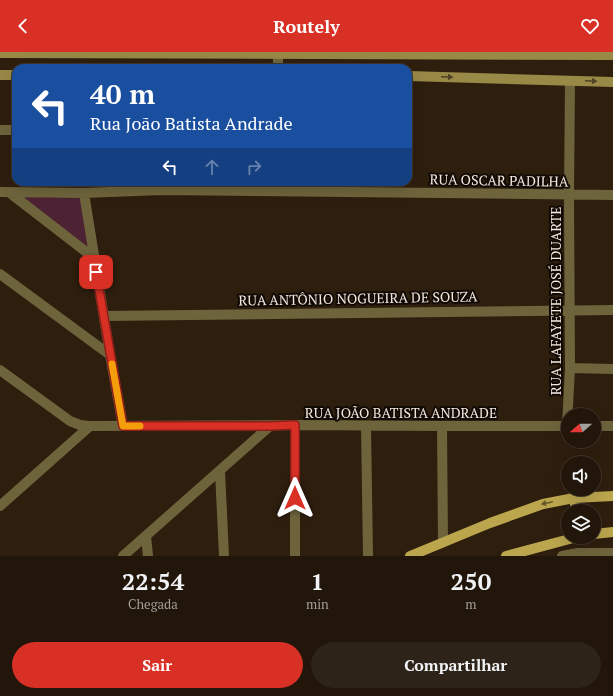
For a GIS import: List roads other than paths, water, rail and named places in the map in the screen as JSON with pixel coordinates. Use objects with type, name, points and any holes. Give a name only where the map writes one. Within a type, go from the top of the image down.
[{"type":"main road","points":[[0,53],[613,55]]},
{"type":"main road","points":[[0,75],[12,75]]},
{"type":"main road","points":[[412,76],[613,82]]},
{"type":"main road","points":[[410,556],[490,523],[543,504],[574,498],[613,496]]},
{"type":"main road","points":[[574,498],[575,504]]},
{"type":"main road","points":[[601,533],[613,532]]},
{"type":"main road","points":[[506,556],[561,541]]},
{"type":"street","points":[[278,53],[278,64]]},
{"type":"street","name":"RUA LAFAYETE JOSÉ DUARTE","points":[[569,408],[570,368],[570,81]]},
{"type":"street","points":[[0,130],[12,130]]},
{"type":"street","name":"RUA OSCAR PADILHA","points":[[0,192],[84,193],[162,186],[613,195]]},
{"type":"street","points":[[10,193],[94,258]]},
{"type":"street","points":[[84,193],[123,426]]},
{"type":"street","points":[[0,274],[110,355]]},
{"type":"street","name":"RUA ANTÔNIO NOGUEIRA DE SOUZA","points":[[104,316],[613,310]]},
{"type":"street","points":[[570,368],[613,368]]},
{"type":"street","name":"RUA JOÃO BATISTA ANDRADE","points":[[0,370],[70,421],[80,425],[90,426],[561,426]]},
{"type":"street","points":[[295,425],[295,556]]},
{"type":"street","points":[[0,506],[90,426]]},
{"type":"street","points":[[123,556],[270,426]]},
{"type":"street","points":[[366,426],[368,556]]},
{"type":"street","points":[[442,426],[443,542]]},
{"type":"street","points":[[601,426],[613,426]]},
{"type":"street","points":[[220,471],[224,556]]},
{"type":"street","points":[[146,536],[148,556]]},
{"type":"street","points":[[562,556],[613,553]]}]
